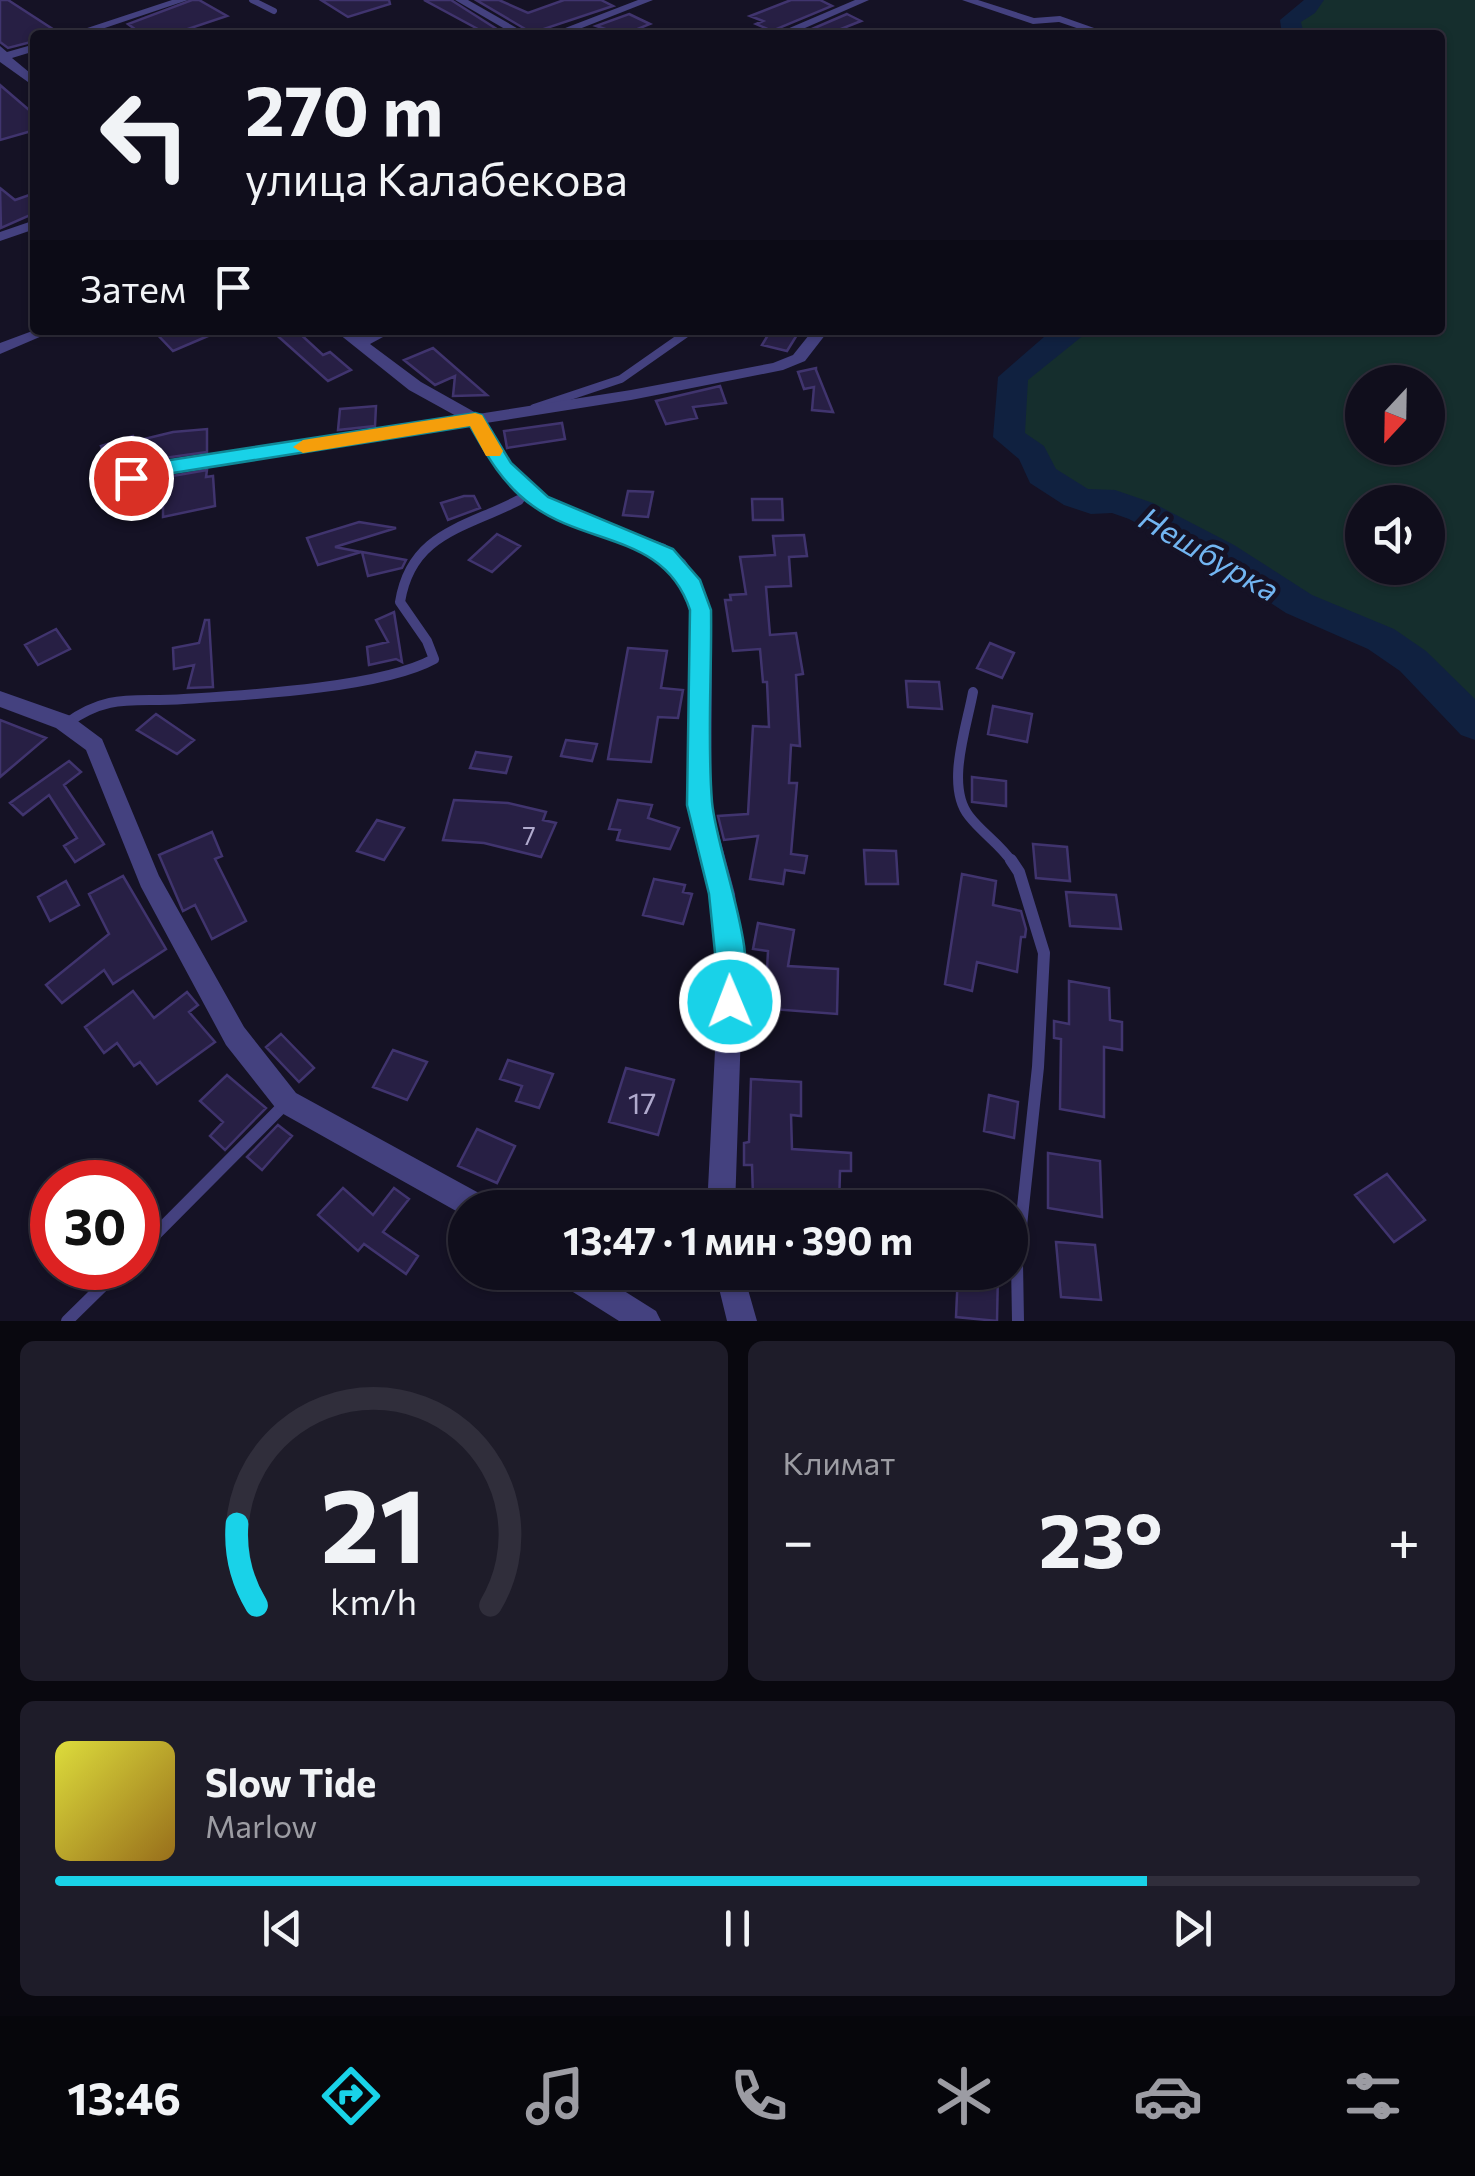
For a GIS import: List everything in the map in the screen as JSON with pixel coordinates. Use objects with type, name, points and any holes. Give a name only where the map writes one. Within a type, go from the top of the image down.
[{"type":"street","points":[[88,30],[183,0]]},
{"type":"street","points":[[460,0],[513,30]]},
{"type":"street","points":[[567,30],[648,0]]},
{"type":"street","points":[[791,30],[864,0]]},
{"type":"street","points":[[968,0],[1038,22],[1042,27],[1036,30]]},
{"type":"street","points":[[1038,22],[1066,20],[1094,30]]},
{"type":"street","points":[[1,54],[30,47]]},
{"type":"street","points":[[1,54],[30,80]]},
{"type":"street","points":[[0,237],[30,226]]},
{"type":"street","points":[[0,349],[35,335]]},
{"type":"street","points":[[349,335],[415,386],[475,420],[504,468],[530,494],[584,523],[658,549],[686,576],[700,610],[700,805],[722,894],[731,972],[722,1190]]},
{"type":"street","points":[[360,343],[377,335]]},
{"type":"street","points":[[131,478],[151,470],[534,408],[632,396],[792,363],[816,335]]},
{"type":"street","points":[[0,699],[67,723],[84,732],[95,746],[149,880],[235,1036],[287,1102],[448,1191]]},
{"type":"street","points":[[596,1290],[646,1321]]},
{"type":"street","points":[[734,1290],[742,1321]]},
{"type":"lane","points":[[252,0],[274,10]]},
{"type":"lane","points":[[534,408],[621,379],[685,335]]},
{"type":"lane","points":[[67,723],[109,701],[179,700],[252,692],[401,674],[429,665],[434,658],[427,642],[400,602],[405,574],[416,553],[433,540],[500,512],[530,494]]},
{"type":"lane","points":[[973,692],[959,776],[962,803],[1000,844],[1019,872],[1044,953],[1038,1067],[1017,1263],[1018,1321]]},
{"type":"lane","points":[[160,1230],[287,1102]]},
{"type":"lane","points":[[67,1321],[99,1290]]},
{"type":"green space","points":[[1314,0],[1475,0],[1475,724],[1413,661],[1381,639],[1299,604],[1222,554],[1141,511],[1115,502],[1091,503],[1076,497],[1042,475],[1033,453],[1009,437],[1013,377],[1065,335],[1445,335],[1445,30],[1292,30],[1290,20],[1308,9]]},
{"type":"building","points":[[0,0],[8,0],[54,30],[30,30],[30,42],[8,48],[0,42]]},
{"type":"building","points":[[192,0],[227,16],[185,30],[136,30],[128,24]]},
{"type":"building","points":[[321,0],[389,0],[390,4],[348,17]]},
{"type":"building","points":[[424,0],[451,0],[498,30],[480,30]]},
{"type":"building","points":[[476,0],[499,0],[528,13],[564,0],[601,0],[613,6],[541,30],[527,30]]},
{"type":"building","points":[[791,0],[820,0],[832,6],[774,30],[756,24],[763,21],[750,16]]},
{"type":"building","points":[[629,14],[650,24],[635,30],[596,26]]},
{"type":"building","points":[[847,14],[861,21],[838,30],[810,30]]},
{"type":"building","points":[[0,85],[30,111],[30,131],[0,140]]},
{"type":"building","points":[[0,188],[15,200],[30,195],[30,215],[1,228]]},
{"type":"building","points":[[158,335],[210,335],[173,351]]},
{"type":"building","points":[[277,335],[301,335],[323,355],[330,352],[351,370],[328,381]]},
{"type":"building","points":[[768,335],[797,335],[787,351],[762,345]]},
{"type":"building","points":[[433,348],[487,395],[453,396],[455,376],[435,385],[404,360]]},
{"type":"building","points":[[816,368],[833,412],[812,410],[814,387],[804,389],[798,372]]},
{"type":"building","points":[[720,386],[726,403],[693,407],[697,418],[666,424],[656,401]]},
{"type":"building","points":[[376,406],[375,426],[338,430],[340,409]]},
{"type":"building","points":[[562,423],[565,439],[507,448],[504,431]]},
{"type":"building","points":[[207,429],[207,452],[150,460],[125,470],[111,472],[101,446],[133,436],[136,441]]},
{"type":"building","points":[[207,470],[206,477],[213,476],[215,506],[163,517],[163,501],[128,509],[126,485],[132,488],[155,479]]},
{"type":"building","points":[[628,491],[653,492],[648,517],[623,515]]},
{"type":"building","points":[[474,496],[480,508],[448,520],[441,503]]},
{"type":"building","points":[[752,499],[782,499],[783,520],[753,520]]},
{"type":"building","points":[[359,522],[396,528],[335,547],[361,552],[318,565],[307,538]]},
{"type":"building","points":[[497,534],[520,546],[492,572],[469,560]]},
{"type":"building","points":[[804,535],[807,556],[789,557],[791,586],[766,587],[770,635],[796,633],[803,674],[796,675],[800,746],[791,745],[789,783],[797,783],[791,854],[807,856],[804,873],[785,870],[783,884],[750,879],[758,836],[724,840],[718,816],[748,814],[753,726],[769,727],[767,682],[763,682],[760,649],[733,651],[725,600],[731,600],[730,595],[746,594],[740,557],[775,555],[773,536]]},
{"type":"building","points":[[362,552],[406,560],[402,568],[368,576]]},
{"type":"building","points":[[394,612],[402,662],[396,659],[369,665],[367,647],[388,642],[376,620]]},
{"type":"building","points":[[205,620],[209,620],[213,687],[188,688],[194,665],[174,669],[173,648],[199,643]]},
{"type":"building","points":[[56,629],[70,649],[38,665],[25,645]]},
{"type":"building","points":[[990,643],[1014,653],[1002,678],[977,668]]},
{"type":"building","points":[[628,648],[667,651],[661,688],[683,690],[678,718],[658,717],[651,762],[608,759]]},
{"type":"building","points":[[906,681],[939,682],[942,709],[908,707]]},
{"type":"building","points":[[993,706],[1032,714],[1027,742],[988,734]]},
{"type":"building","points":[[156,714],[194,740],[177,754],[137,730]]},
{"type":"building","points":[[0,720],[46,738],[0,777]]},
{"type":"building","points":[[566,740],[597,744],[592,761],[561,756]]},
{"type":"building","points":[[476,752],[511,757],[506,773],[470,768]]},
{"type":"building","points":[[69,761],[81,772],[64,785],[104,844],[75,862],[64,846],[77,838],[49,795],[23,815],[10,803]]},
{"type":"building","points":[[972,777],[1006,781],[1006,806],[972,802]]},
{"type":"building","points":[[454,800],[508,803],[546,812],[543,820],[556,823],[541,857],[484,843],[443,840]]},
{"type":"building","points":[[618,800],[652,805],[648,818],[679,828],[670,849],[617,840],[620,830],[609,829]]},
{"type":"building","points":[[377,820],[404,828],[384,860],[357,851]]},
{"type":"building","points":[[212,832],[222,856],[215,859],[246,921],[212,939],[195,905],[183,911],[159,855]]},
{"type":"building","points":[[1033,844],[1067,847],[1070,881],[1036,878]]},
{"type":"building","points":[[864,850],[896,851],[898,884],[866,884]]},
{"type":"building","points":[[962,874],[996,881],[993,905],[1021,911],[1026,929],[1025,937],[1021,937],[1017,972],[977,962],[972,991],[945,984]]},
{"type":"building","points":[[123,876],[166,949],[113,984],[104,970],[62,1003],[46,985],[109,934],[89,894]]},
{"type":"building","points":[[654,879],[685,885],[683,892],[692,894],[683,924],[643,915]]},
{"type":"building","points":[[66,881],[79,905],[50,921],[38,897]]},
{"type":"building","points":[[1066,892],[1116,895],[1121,929],[1070,926]]},
{"type":"building","points":[[758,923],[794,930],[788,966],[838,969],[837,1014],[746,1007],[746,987],[766,989],[768,951],[753,949]]},
{"type":"building","points":[[1069,981],[1109,988],[1110,1020],[1122,1022],[1122,1050],[1104,1047],[1104,1117],[1060,1109],[1061,1039],[1054,1038],[1054,1021],[1069,1024]]},
{"type":"building","points":[[133,991],[154,1018],[187,992],[198,1005],[189,1012],[215,1042],[157,1084],[140,1062],[134,1066],[117,1043],[104,1053],[85,1027]]},
{"type":"building","points":[[281,1034],[314,1068],[299,1082],[266,1047]]},
{"type":"building","points":[[393,1050],[427,1062],[407,1100],[373,1087]]},
{"type":"building","points":[[508,1060],[553,1074],[539,1108],[516,1101],[522,1086],[500,1079]]},
{"type":"building","points":[[626,1068],[674,1080],[658,1135],[609,1122]]},
{"type":"building","points":[[227,1075],[266,1108],[225,1150],[210,1136],[223,1122],[200,1101]]},
{"type":"building","points":[[751,1079],[801,1082],[801,1116],[791,1115],[792,1149],[851,1153],[851,1171],[840,1171],[839,1190],[753,1190],[752,1165],[744,1165],[744,1143],[749,1142]]},
{"type":"building","points":[[989,1095],[1018,1102],[1014,1138],[984,1131]]},
{"type":"building","points":[[278,1125],[292,1136],[262,1170],[247,1157]]},
{"type":"building","points":[[477,1129],[515,1146],[497,1183],[458,1166]]},
{"type":"building","points":[[1048,1153],[1100,1161],[1102,1217],[1048,1208]]},
{"type":"building","points":[[1387,1174],[1425,1220],[1394,1242],[1355,1195]]},
{"type":"building","points":[[343,1188],[373,1215],[394,1188],[409,1199],[383,1232],[418,1256],[406,1274],[364,1244],[358,1251],[318,1215]]},
{"type":"building","points":[[1056,1242],[1095,1245],[1101,1300],[1061,1297]]},
{"type":"building","points":[[957,1290],[998,1290],[997,1321],[956,1317]]},
{"type":"waterway","name":"Нешбурка","points":[[1292,30],[1290,20],[1308,9],[1314,0]]},
{"type":"waterway","name":"Нешбурка","points":[[1065,335],[1013,377],[1009,437],[1033,453],[1042,475],[1091,503],[1115,501],[1141,511],[1222,554],[1299,604],[1381,639],[1413,661],[1475,724]]},
{"type":"slow traffic","points":[[303,447],[475,420],[493,451]]},
{"type":"route","points":[[131,478],[151,470],[475,420],[504,468],[541,502],[584,523],[648,544],[666,555],[692,586],[700,610],[700,805],[726,914],[730,1002]]}]
